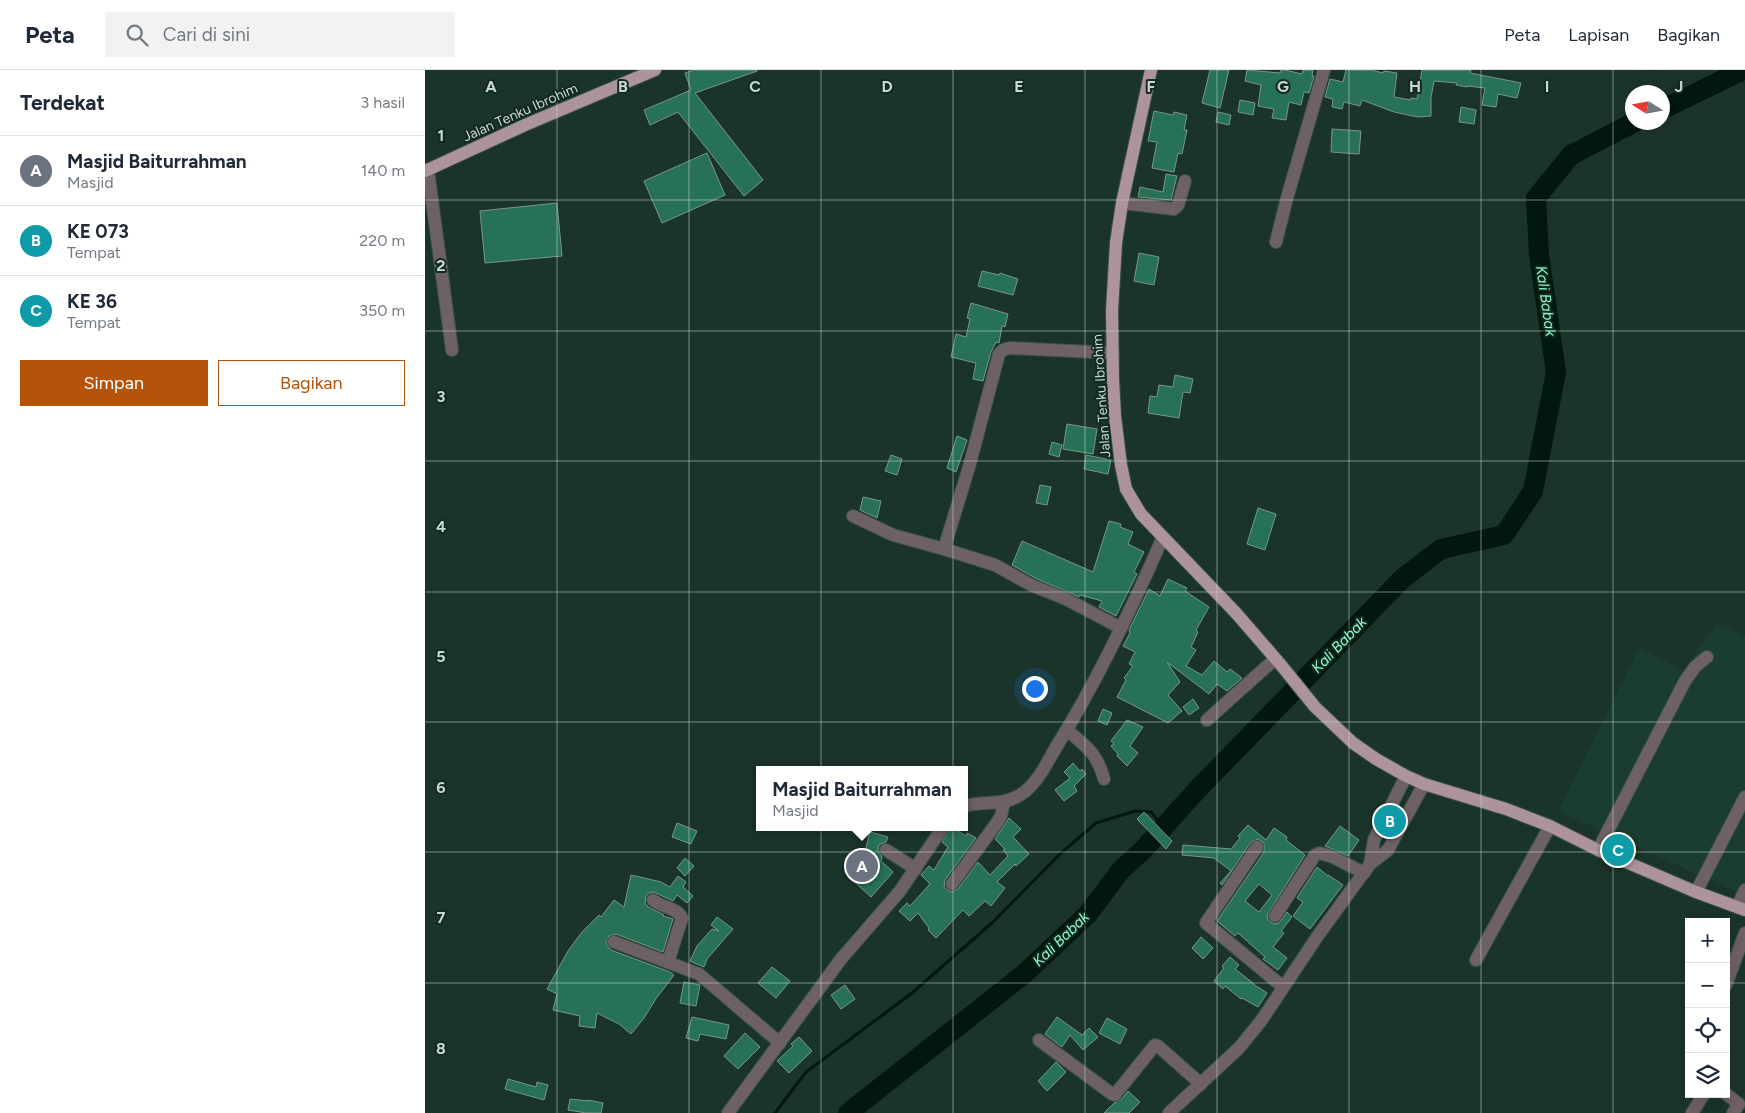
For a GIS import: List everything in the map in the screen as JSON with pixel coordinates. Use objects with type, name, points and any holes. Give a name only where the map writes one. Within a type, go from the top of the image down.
[{"type":"main road","name":"Jalan Tenku Ibrohim","points":[[426,170],[525,125],[655,70]]},
{"type":"main road","name":"Jalan Tenku Ibrohim","points":[[1151,70],[1122,203],[1113,277],[1115,416],[1123,475],[1132,502],[1141,514],[1236,613],[1315,707],[1353,742],[1376,759],[1424,784],[1506,809],[1550,826],[1598,850],[1741,909]]},
{"type":"street","points":[[1276,242],[1324,70]]},
{"type":"street","points":[[426,170],[452,350]]},
{"type":"street","points":[[1122,203],[1174,209],[1178,205],[1185,181]]},
{"type":"street","points":[[944,549],[959,503],[999,354],[1003,350],[1010,348],[1113,353]]},
{"type":"street","points":[[853,516],[893,535],[995,566],[1031,585],[1066,599],[1121,628]]},
{"type":"street","points":[[968,805],[1004,802],[1019,796],[1032,785],[1067,730],[1121,628],[1163,537]]},
{"type":"street","points":[[1598,850],[1685,681],[1695,667],[1707,657]]},
{"type":"street","points":[[1207,720],[1278,662]]},
{"type":"street","points":[[1067,730],[1095,755],[1100,764],[1104,779]]},
{"type":"street","points":[[1367,869],[1374,840],[1406,776]]},
{"type":"street","points":[[1169,1113],[1251,1035],[1317,937],[1367,869],[1388,850],[1424,784]]},
{"type":"street","points":[[1696,892],[1745,797]]},
{"type":"street","points":[[952,884],[996,824],[1001,816],[1004,802]]},
{"type":"street","points":[[1476,960],[1550,826]]},
{"type":"street","points":[[728,1113],[841,959],[900,891],[940,831]]},
{"type":"street","points":[[1257,847],[1207,923],[1283,987]]},
{"type":"street","points":[[887,850],[916,869]]},
{"type":"street","points":[[1275,916],[1315,855],[1320,853],[1367,869]]},
{"type":"street","points":[[1741,909],[1745,890]]},
{"type":"street","points":[[653,900],[658,905],[677,911],[682,918],[672,963]]},
{"type":"street","points":[[1730,974],[1745,933]]},
{"type":"street","points":[[615,942],[691,970],[707,981],[780,1043]]},
{"type":"street","points":[[1039,1040],[1112,1094],[1117,1092],[1155,1046],[1158,1046],[1201,1084]]},
{"type":"street","points":[[1730,1097],[1739,1104],[1733,1113]]},
{"type":"street","points":[[1692,1113],[1701,1098]]},
{"type":"shaded area","points":[[1716,623],[1745,636],[1745,896],[1558,811],[1639,648],[1684,671]]},
{"type":"building","points":[[694,70],[757,70],[695,93],[763,180],[744,196],[678,112],[650,125],[644,110],[691,90],[685,73]]},
{"type":"building","points":[[1210,70],[1229,70],[1220,108],[1202,103]]},
{"type":"building","points":[[1247,70],[1280,73],[1281,70],[1285,70],[1302,74],[1303,70],[1313,70],[1312,76],[1314,76],[1309,93],[1304,92],[1301,105],[1289,102],[1286,120],[1272,118],[1274,109],[1258,106],[1261,85],[1245,81]]},
{"type":"building","points":[[1346,70],[1397,73],[1394,97],[1411,100],[1411,98],[1417,99],[1422,70],[1471,70],[1470,73],[1521,83],[1517,98],[1498,94],[1496,107],[1482,105],[1485,88],[1434,81],[1431,98],[1431,116],[1418,117],[1394,112],[1362,100],[1360,106],[1344,102],[1342,109],[1332,107],[1333,99],[1325,97],[1330,79],[1343,82]]},
{"type":"building","points":[[1240,100],[1255,103],[1253,115],[1238,112]]},
{"type":"building","points":[[1461,107],[1476,110],[1474,124],[1459,122]]},
{"type":"building","points":[[1154,111],[1173,115],[1174,112],[1187,115],[1184,130],[1187,130],[1182,154],[1178,153],[1174,172],[1152,168],[1157,142],[1148,141]]},
{"type":"building","points":[[1218,112],[1231,115],[1229,125],[1216,122]]},
{"type":"building","points":[[1332,129],[1361,131],[1359,154],[1331,152]]},
{"type":"building","points":[[707,153],[725,195],[662,223],[644,181]]},
{"type":"building","points":[[1166,174],[1177,176],[1171,200],[1138,197],[1140,187],[1163,192]]},
{"type":"building","points":[[557,203],[562,256],[485,263],[480,211]]},
{"type":"building","points":[[1139,253],[1159,257],[1154,285],[1134,281]]},
{"type":"building","points":[[982,271],[999,275],[1000,273],[1018,279],[1013,295],[978,286]]},
{"type":"building","points":[[971,303],[1008,314],[1005,327],[1002,326],[999,343],[996,342],[991,352],[983,381],[973,379],[976,363],[951,357],[956,334],[966,337],[970,319],[967,318]]},
{"type":"building","points":[[1175,375],[1193,379],[1190,393],[1183,392],[1179,418],[1148,413],[1150,396],[1157,397],[1159,385],[1173,387]]},
{"type":"building","points":[[1067,424],[1097,429],[1093,454],[1063,449]]},
{"type":"building","points":[[957,436],[967,440],[956,472],[947,468]]},
{"type":"building","points":[[1052,442],[1062,445],[1059,457],[1049,454]]},
{"type":"building","points":[[891,455],[902,459],[897,475],[885,471]]},
{"type":"building","points":[[1086,455],[1111,460],[1108,474],[1084,469]]},
{"type":"building","points":[[1040,485],[1051,487],[1047,505],[1036,503]]},
{"type":"building","points":[[863,497],[881,501],[877,518],[860,510]]},
{"type":"building","points":[[1258,508],[1276,514],[1265,550],[1247,544]]},
{"type":"building","points":[[1109,521],[1121,524],[1120,527],[1133,532],[1128,544],[1144,552],[1134,572],[1137,574],[1116,616],[1099,607],[1102,601],[1080,595],[1079,597],[1035,578],[1012,565],[1022,541],[1093,572]]},
{"type":"building","points":[[1168,579],[1187,588],[1185,591],[1209,607],[1196,630],[1198,632],[1191,647],[1196,650],[1186,666],[1202,675],[1214,661],[1227,672],[1230,669],[1242,678],[1227,691],[1217,684],[1209,694],[1167,662],[1180,682],[1168,695],[1182,711],[1168,723],[1117,697],[1126,680],[1124,678],[1133,666],[1129,664],[1135,652],[1123,646],[1130,633],[1129,630],[1149,589],[1160,596]]},
{"type":"building","points":[[1193,699],[1199,708],[1189,715],[1183,707]]},
{"type":"building","points":[[1103,709],[1112,713],[1107,725],[1098,721]]},
{"type":"building","points":[[1127,720],[1143,727],[1130,746],[1138,753],[1127,766],[1117,756],[1118,754],[1111,746],[1114,744],[1111,741]]},
{"type":"building","points":[[1073,763],[1080,771],[1082,769],[1086,774],[1074,786],[1077,791],[1064,801],[1055,790],[1070,778],[1064,772]]},
{"type":"building","points":[[1144,812],[1172,841],[1166,849],[1137,819]]},
{"type":"building","points":[[1009,818],[1021,829],[1013,837],[1029,854],[1016,866],[1015,864],[997,882],[1005,888],[991,906],[985,901],[969,916],[963,910],[936,938],[928,930],[929,928],[918,913],[910,921],[899,911],[907,903],[910,906],[930,884],[921,875],[929,866],[934,870],[948,847],[942,842],[949,831],[958,831],[966,836],[967,833],[976,838],[945,880],[944,887],[952,892],[958,889],[978,862],[990,875],[1008,856],[1003,850],[1005,849],[995,839]]},
{"type":"building","points":[[677,823],[697,831],[691,844],[672,837]]},
{"type":"building","points":[[1248,825],[1266,840],[1274,828],[1287,837],[1286,840],[1305,855],[1267,915],[1268,920],[1274,924],[1279,923],[1287,912],[1292,917],[1281,931],[1284,933],[1273,947],[1287,958],[1278,970],[1263,959],[1265,957],[1238,933],[1235,936],[1217,921],[1264,852],[1264,843],[1258,839],[1251,842],[1222,885],[1220,883],[1231,871],[1214,858],[1182,855],[1183,845],[1231,849],[1240,838],[1238,836]],"holes":[[[1259,884],[1272,895],[1259,912],[1245,901]]]},
{"type":"building","points":[[1340,826],[1359,840],[1348,856],[1325,846]]},
{"type":"building","points":[[870,832],[888,837],[886,842],[879,845],[878,850],[882,857],[881,861],[893,872],[871,897],[848,876],[863,859]]},
{"type":"building","points":[[685,858],[694,866],[685,876],[677,868]]},
{"type":"building","points":[[1317,867],[1343,885],[1310,929],[1293,916],[1303,902],[1297,898]]},
{"type":"building","points":[[631,875],[661,882],[670,887],[678,876],[686,882],[683,887],[693,896],[687,903],[677,895],[673,901],[654,892],[646,896],[645,903],[648,907],[663,916],[673,919],[663,952],[616,934],[609,936],[606,944],[611,950],[674,975],[631,1034],[619,1024],[597,1013],[595,1028],[579,1026],[580,1016],[553,1010],[557,994],[547,989],[568,951],[582,932],[599,915],[601,917],[614,900],[624,907]]},
{"type":"building","points":[[717,917],[733,929],[707,959],[704,967],[690,961],[697,946],[712,929],[719,931],[711,925]]},
{"type":"building","points":[[1201,937],[1213,948],[1203,959],[1192,948]]},
{"type":"building","points":[[1230,957],[1239,965],[1235,969],[1267,993],[1258,1007],[1241,999],[1225,986],[1223,989],[1214,981],[1224,968],[1222,966]]},
{"type":"building","points":[[772,967],[790,981],[776,998],[758,983]]},
{"type":"building","points":[[684,982],[700,985],[696,1006],[680,1003]]},
{"type":"building","points":[[845,985],[855,999],[841,1009],[831,995]]},
{"type":"building","points":[[692,1017],[729,1025],[726,1039],[700,1034],[698,1041],[686,1038]]},
{"type":"building","points":[[1057,1017],[1082,1035],[1089,1028],[1098,1037],[1083,1050],[1070,1035],[1062,1047],[1045,1034]]},
{"type":"building","points":[[1107,1018],[1127,1029],[1120,1044],[1099,1033]]},
{"type":"building","points":[[745,1033],[760,1047],[738,1069],[724,1056]]},
{"type":"building","points":[[799,1037],[812,1051],[789,1073],[777,1061],[793,1046],[791,1044]]},
{"type":"building","points":[[1056,1062],[1066,1072],[1047,1091],[1038,1081]]},
{"type":"building","points":[[508,1079],[536,1087],[537,1082],[548,1085],[544,1100],[505,1089]]},
{"type":"building","points":[[1128,1091],[1140,1102],[1129,1113],[1104,1113],[1114,1103],[1121,1100]]},
{"type":"building","points":[[570,1099],[603,1103],[601,1113],[568,1110]]},
{"type":"waterway","name":"Kali Babak","points":[[1670,106],[1743,70]]},
{"type":"waterway","name":"Kali Babak","points":[[848,1113],[1024,974],[1088,914],[1121,870],[1143,850],[1197,790],[1402,579],[1441,549],[1504,535],[1533,491],[1556,372],[1539,255],[1536,198],[1571,155],[1625,127]]},
{"type":"waterway","points":[[775,1113],[806,1072],[912,993],[993,922],[1060,854],[1096,823],[1135,811],[1151,812],[1163,827]]},
{"type":"place","name":"KE 073","points":[[1390,821]]},
{"type":"place","name":"KE 36","points":[[1618,850]]},
{"type":"place","name":"Masjid Baiturrahman","points":[[862,866]]}]
